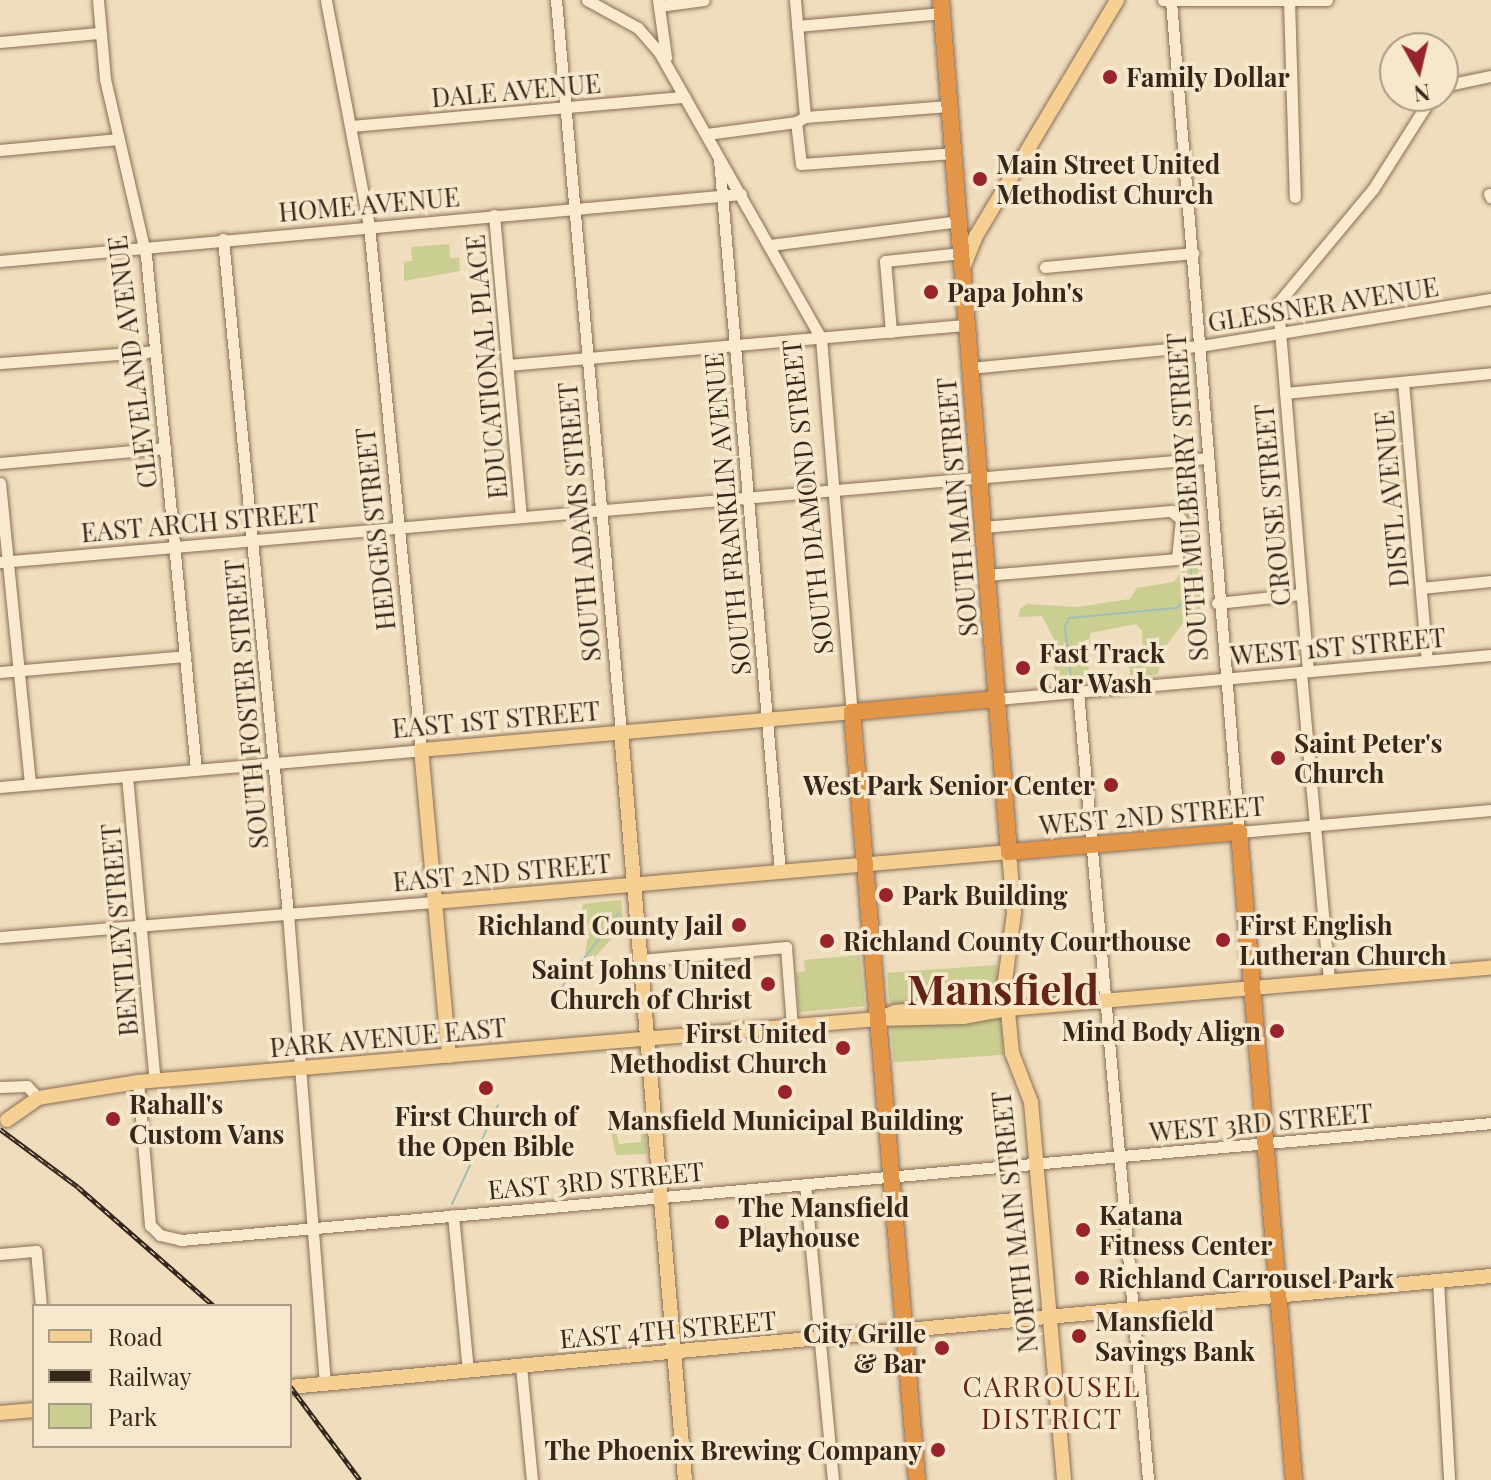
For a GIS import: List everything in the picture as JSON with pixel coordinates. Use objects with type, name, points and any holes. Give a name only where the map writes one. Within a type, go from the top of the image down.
[{"type":"highway","name":"SOUTH MAIN STREET","points":[[941,6],[1009,852]]},
{"type":"highway","name":"EAST 1ST STREET","points":[[852,712],[997,699]]},
{"type":"highway","name":"SOUTH DIAMOND STREET","points":[[852,712],[917,1480]]},
{"type":"highway","name":"WEST 2ND STREET","points":[[1009,852],[1239,832]]},
{"type":"highway","name":"SOUTH MULBERRY STREET","points":[[1239,832],[1294,1480]]},
{"type":"main road","points":[[962,261],[1117,0]]},
{"type":"main road","name":"EAST 1ST STREET","points":[[421,750],[852,712]]},
{"type":"main road","name":"SOUTH ADAMS STREET","points":[[621,732],[685,1480]]},
{"type":"main road","name":"HEDGES STREET","points":[[421,750],[449,1056]]},
{"type":"main road","name":"EAST 2ND STREET","points":[[435,902],[1009,852]]},
{"type":"main road","name":"SOUTH MAIN STREET","points":[[1008,1009],[1005,970],[1014,913],[1009,852]]},
{"type":"main road","name":"PARK AVENUE EAST","points":[[7,1120],[38,1098],[138,1082],[877,1019],[908,1022],[1008,1009],[1491,968]]},
{"type":"main road","name":"NORTH MAIN STREET","points":[[1008,1009],[1013,1057],[1031,1102],[1064,1480]]},
{"type":"main road","name":"EAST 4TH STREET","points":[[292,1387],[1491,1276]]},
{"type":"main road","points":[[0,1413],[32,1410]]},
{"type":"street","name":"CLEVELAND AVENUE","points":[[98,0],[99,33],[118,139],[144,247],[196,770]]},
{"type":"street","name":"HEDGES STREET","points":[[326,0],[369,226],[421,750]]},
{"type":"street","name":"SOUTH ADAMS STREET","points":[[556,0],[621,732]]},
{"type":"street","name":"SOUTH DIAMOND STREET","points":[[587,0],[638,28],[666,62],[821,338],[852,712]]},
{"type":"street","points":[[666,62],[658,3],[704,0]]},
{"type":"street","points":[[795,0],[801,164],[953,153]]},
{"type":"street","points":[[1163,0],[1327,0]]},
{"type":"street","points":[[1289,0],[1295,197]]},
{"type":"street","name":"SOUTH MULBERRY STREET","points":[[1171,1],[1193,253],[1217,603],[1239,832]]},
{"type":"street","points":[[797,26],[941,6]]},
{"type":"street","points":[[0,42],[99,33]]},
{"type":"street","points":[[1459,83],[1491,76]]},
{"type":"street","name":"DALE AVENUE","points":[[351,126],[685,97]]},
{"type":"street","points":[[707,134],[800,120],[949,106]]},
{"type":"street","name":"CROUSE STREET","points":[[1329,982],[1315,825],[1279,298],[1361,205],[1422,112]]},
{"type":"street","points":[[0,150],[118,139]]},
{"type":"street","name":"SOUTH FRANKLIN AVENUE","points":[[718,153],[780,872]]},
{"type":"street","name":"HOME AVENUE","points":[[0,261],[741,194]]},
{"type":"street","name":"EDUCATIONAL PLACE","points":[[494,215],[521,515]]},
{"type":"street","points":[[770,245],[959,221]]},
{"type":"street","name":"SOUTH FOSTER STREET","points":[[223,239],[288,914],[325,1384]]},
{"type":"street","points":[[1045,267],[1193,253]]},
{"type":"street","points":[[891,332],[885,261],[962,261]]},
{"type":"street","name":"GLESSNER AVENUE","points":[[970,368],[1200,346],[1491,299]]},
{"type":"street","points":[[508,365],[967,325]]},
{"type":"street","points":[[0,363],[155,351]]},
{"type":"street","points":[[1285,393],[1491,373]]},
{"type":"street","name":"DISTL AVENUE","points":[[1403,382],[1427,660]]},
{"type":"street","points":[[0,463],[165,448]]},
{"type":"street","name":"EAST ARCH STREET","points":[[4,562],[748,495],[1207,458]]},
{"type":"street","points":[[0,483],[4,562],[30,784]]},
{"type":"street","points":[[983,527],[1171,511],[1181,519],[1180,554],[1177,559],[987,575]]},
{"type":"street","points":[[1421,588],[1491,581]]},
{"type":"street","points":[[1217,603],[1301,594]]},
{"type":"street","name":"WEST 1ST STREET","points":[[997,699],[1491,655]]},
{"type":"street","points":[[0,672],[185,656]]},
{"type":"street","points":[[1078,692],[1148,1480]]},
{"type":"street","name":"EAST 1ST STREET","points":[[0,787],[421,750]]},
{"type":"street","name":"BENTLEY STREET","points":[[127,776],[155,1081]]},
{"type":"street","name":"WEST 2ND STREET","points":[[1239,832],[1491,810]]},
{"type":"street","name":"EAST 2ND STREET","points":[[0,937],[435,902]]},
{"type":"street","points":[[640,960],[786,947],[792,1027]]},
{"type":"street","name":"EAST 3RD STREET","points":[[138,1082],[150,1225],[160,1235],[181,1240],[1036,1164]]},
{"type":"street","points":[[0,1087],[27,1086],[38,1098]]},
{"type":"street","name":"WEST 3RD STREET","points":[[1036,1164],[1491,1123]]},
{"type":"street","points":[[805,1184],[833,1480]]},
{"type":"street","points":[[453,1215],[468,1371]]},
{"type":"street","points":[[0,1254],[36,1251],[41,1304]]},
{"type":"street","points":[[1438,1281],[1449,1480]]},
{"type":"street","points":[[521,1366],[532,1480]]},
{"type":"green space","points":[[449,244],[450,258],[459,258],[460,271],[404,281],[404,262],[412,261],[411,247]]},
{"type":"green space","points":[[1198,511],[1203,608],[1189,615],[1163,650],[1158,674],[1131,678],[1129,667],[1144,663],[1142,631],[1136,624],[1090,633],[1088,683],[1054,684],[1055,641],[1042,616],[1018,617],[1020,609],[1027,604],[1077,607],[1130,599],[1137,588],[1174,582],[1188,562],[1187,512]]},
{"type":"green space","points":[[621,900],[625,934],[614,936],[595,957],[585,956],[589,925],[581,920],[583,904]]},
{"type":"green space","points":[[860,955],[865,1006],[799,1012],[796,973],[805,971],[804,960]]},
{"type":"green space","points":[[997,965],[1003,1055],[894,1062],[887,973]]},
{"type":"green space","points":[[645,1116],[647,1154],[616,1155],[611,1131],[616,1130],[619,1144],[641,1142],[641,1126],[624,1118]]},
{"type":"waterway","points":[[1071,680],[1065,627],[1069,618],[1177,608],[1190,595],[1194,515]]},
{"type":"waterway","points":[[555,996],[619,913]]},
{"type":"waterway","points":[[452,1204],[498,1105]]},
{"type":"railway","points":[[0,1129],[78,1187],[212,1304]]},
{"type":"railway","points":[[292,1389],[360,1480]]},
{"type":"place","name":"Family Dollar","points":[[1110,77]]},
{"type":"place","name":"Main Street United Methodist Church","points":[[980,179]]},
{"type":"place","name":"Papa John's","points":[[931,292]]},
{"type":"place","name":"Fast Track Car Wash","points":[[1023,668]]},
{"type":"place","name":"Saint Peter's Church","points":[[1278,758]]},
{"type":"place","name":"West Park Senior Center","points":[[1111,785]]},
{"type":"place","name":"Park Building","points":[[886,895]]},
{"type":"place","name":"Richland County Jail","points":[[739,925]]},
{"type":"place","name":"First English Lutheran Church","points":[[1223,940]]},
{"type":"place","name":"Richland County Courthouse","points":[[827,941]]},
{"type":"place","name":"Saint Johns United Church of Christ","points":[[768,984]]},
{"type":"place","name":"Mind Body Align","points":[[1277,1031]]},
{"type":"place","name":"First United Methodist Church","points":[[843,1048]]},
{"type":"place","name":"First Church of the Open Bible","points":[[486,1088]]},
{"type":"place","name":"Mansfield Municipal Building","points":[[785,1092]]},
{"type":"place","name":"Rahall's Custom Vans","points":[[113,1119]]},
{"type":"place","name":"The Mansfield Playhouse","points":[[722,1222]]},
{"type":"place","name":"Katana Fitness Center","points":[[1083,1230]]},
{"type":"place","name":"Richland Carrousel Park","points":[[1082,1278]]},
{"type":"place","name":"Mansfield Savings Bank","points":[[1079,1336]]},
{"type":"place","name":"City Grille & Bar","points":[[942,1348]]},
{"type":"place","name":"The Phoenix Brewing Company","points":[[938,1450]]},
{"type":"district","name":"Mansfield","points":[[1003,988]]},
{"type":"district","name":"CARROUSEL DISTRICT","points":[[1052,1402]]}]
